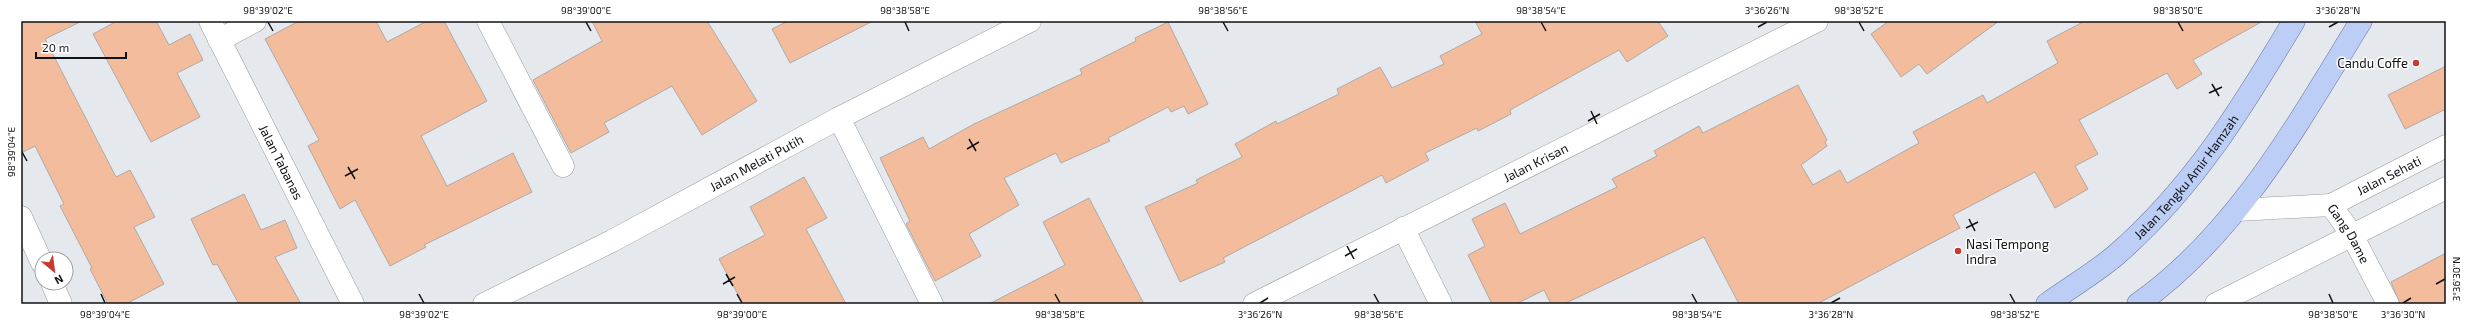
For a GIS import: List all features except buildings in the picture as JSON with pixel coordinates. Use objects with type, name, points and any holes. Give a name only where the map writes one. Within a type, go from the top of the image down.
[{"type":"main road","name":"Jalan Tengku Amir Hamzah","points":[[2047,304],[2116,255],[2183,188],[2236,118],[2294,21]]},
{"type":"main road","points":[[2150,300],[2200,251],[2237,210],[2280,152],[2361,21]]},
{"type":"street","points":[[214,30],[255,21]]},
{"type":"street","points":[[488,21],[563,166]]},
{"type":"street","name":"Jalan Melati Putih","points":[[484,304],[612,241],[839,118],[1030,21]]},
{"type":"street","name":"Jalan Krisan","points":[[1254,304],[1817,21]]},
{"type":"street","name":"Jalan Tabanas","points":[[214,30],[353,304]]},
{"type":"street","points":[[839,118],[932,304]]},
{"type":"street","name":"Jalan Sehati","points":[[2331,205],[2446,146]]},
{"type":"street","points":[[2216,304],[2446,188]]},
{"type":"street","name":"Gang Dame","points":[[2237,210],[2331,205],[2352,235],[2388,304]]},
{"type":"street","points":[[21,217],[37,251]]},
{"type":"street","points":[[1403,228],[1441,304]]},
{"type":"street","points":[[55,291],[61,304]]},
{"type":"place","name":"Candu Coffe","points":[[2416,63]]},
{"type":"place","name":"Nasi Tempong Indra","points":[[1958,251]]}]
